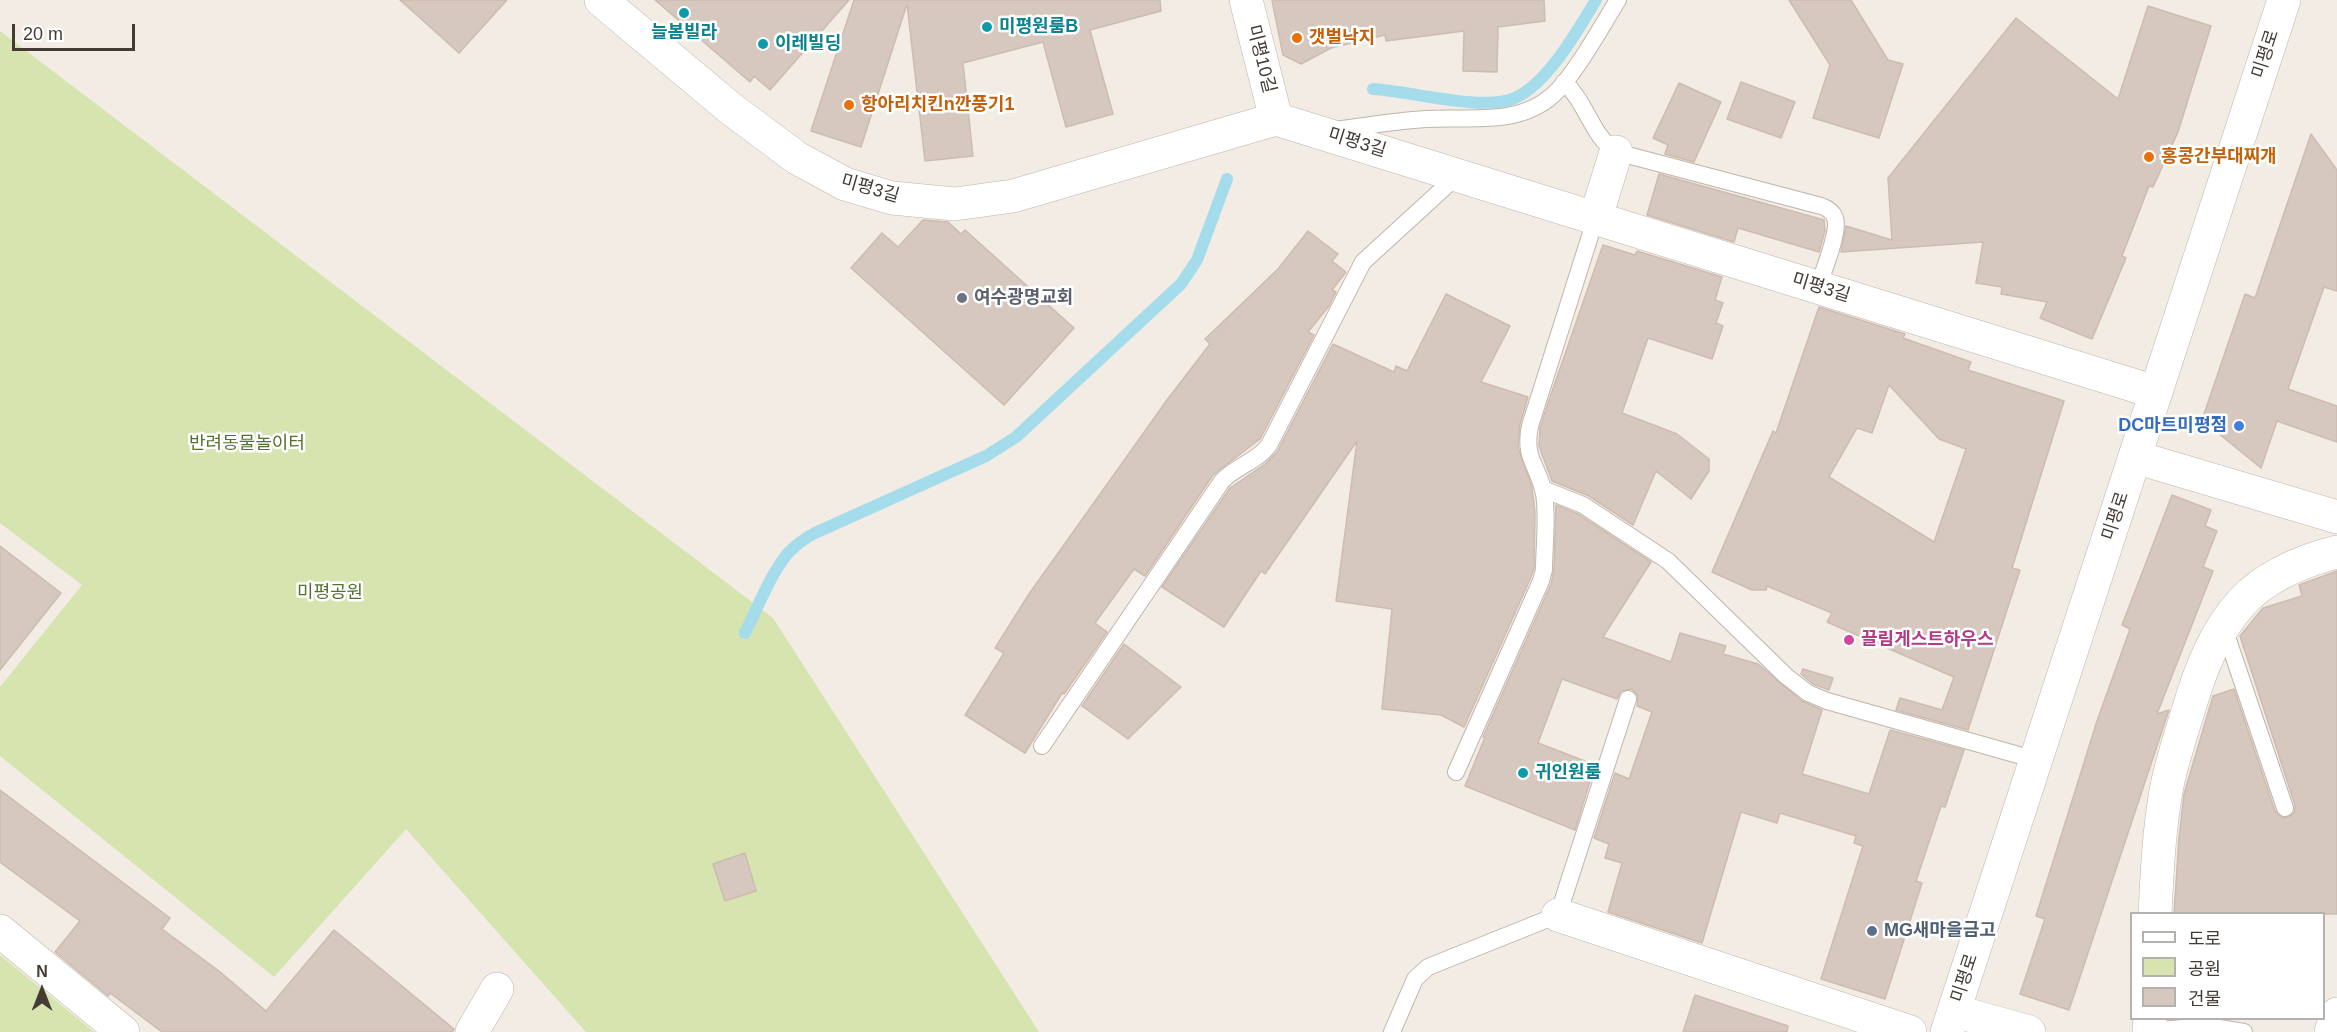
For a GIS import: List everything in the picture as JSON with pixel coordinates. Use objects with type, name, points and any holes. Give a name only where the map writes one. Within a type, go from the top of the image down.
[{"type":"street","name":"미평3길","points":[[601,0],[730,108],[797,158],[844,184],[892,198],[955,204],[1012,196],[1276,119],[2155,392]]},
{"type":"street","name":"미평10길","points":[[1246,0],[1276,119]]},
{"type":"street","name":"미평로","points":[[1951,1021],[2284,0]]},
{"type":"street","points":[[1596,217],[1616,152]]},
{"type":"street","points":[[2135,457],[2337,518]]},
{"type":"street","points":[[2155,912],[2158,857],[2166,789],[2205,661],[2241,603],[2276,575],[2312,558],[2337,552]]},
{"type":"street","points":[[1558,915],[1910,1032]]},
{"type":"street","points":[[0,931],[123,1032]]},
{"type":"street","points":[[472,1032],[497,989]]},
{"type":"street","points":[[2331,1032],[2337,1014]]},
{"type":"street","points":[[1951,1021],[2029,1032]]},
{"type":"lane","points":[[1319,132],[1428,119],[1511,117],[1546,101],[1564,82],[1618,0]]},
{"type":"lane","points":[[1564,82],[1582,103],[1601,140],[1616,152],[1826,208],[1835,217],[1836,228],[1818,287]]},
{"type":"lane","points":[[1042,746],[1222,481],[1234,469],[1260,455],[1269,446],[1367,257],[1458,175]]},
{"type":"lane","points":[[1456,772],[1544,570],[1543,489],[1529,455],[1527,441],[1596,217]]},
{"type":"lane","points":[[1543,489],[1583,505],[1668,561],[1786,676],[1808,693],[1843,706],[2036,760]]},
{"type":"lane","points":[[2224,628],[2285,808]]},
{"type":"lane","points":[[1392,1032],[1415,979],[1428,967],[1558,915],[1628,699]]},
{"type":"lane","points":[[2150,1027],[2206,1026],[2244,1032]]},
{"type":"green space","name":"미평공원","points":[[0,31],[773,618],[1039,1032],[586,1032],[406,829],[274,977],[0,756],[0,687],[82,585],[0,523]]},
{"type":"green space","points":[[0,955],[94,1032],[0,1032]]},
{"type":"building","points":[[400,0],[507,0],[459,53]]},
{"type":"building","points":[[655,0],[849,0],[770,90],[754,76],[750,82]]},
{"type":"building","points":[[854,0],[1160,0],[1161,11],[1090,30],[1113,114],[1066,127],[1043,42],[963,63],[973,156],[925,161],[907,4],[861,147],[811,131]]},
{"type":"building","points":[[1272,0],[1544,0],[1545,21],[1498,27],[1497,72],[1463,71],[1464,31],[1386,41],[1385,35],[1331,48],[1301,64],[1283,55]]},
{"type":"building","points":[[1789,0],[1851,0],[1888,60],[1903,64],[1879,138],[1813,118],[1830,65]]},
{"type":"building","points":[[2148,6],[2211,26],[2178,132],[2153,187],[2149,186],[2122,256],[2126,258],[2092,339],[2040,318],[2047,302],[2001,294],[2002,287],[1976,283],[1983,242],[1841,252],[1846,226],[1892,240],[1888,178],[2016,18],[2118,99]]},
{"type":"building","points":[[1741,82],[1795,102],[1781,138],[1727,119]]},
{"type":"building","points":[[1679,83],[1721,102],[1694,162],[1665,154],[1668,145],[1653,138]]},
{"type":"building","points":[[2311,134],[2337,170],[2337,291],[2324,287],[2288,389],[2337,406],[2337,442],[2277,421],[2261,468],[2202,420],[2245,294],[2255,298]]},
{"type":"building","points":[[1659,174],[1824,220],[1825,231],[1819,252],[1738,228],[1734,242],[1647,215]]},
{"type":"building","name":"여수광명교회","points":[[923,220],[948,222],[961,234],[965,230],[1074,328],[1004,405],[851,268],[882,233],[898,247]]},
{"type":"building","points":[[1308,231],[1338,254],[1332,261],[1346,272],[1332,290],[1336,292],[1329,306],[1308,332],[1314,335],[1260,439],[1213,475],[1145,576],[1134,569],[1095,623],[1107,632],[1064,694],[1062,693],[1025,753],[965,715],[1004,653],[995,648],[1029,594],[1167,400],[1210,344],[1205,339],[1278,269]]},
{"type":"building","points":[[1603,245],[1635,255],[1637,251],[1722,277],[1715,300],[1723,303],[1716,323],[1723,326],[1712,359],[1648,338],[1622,413],[1677,434],[1709,459],[1709,471],[1691,499],[1656,471],[1633,525],[1589,496],[1552,481],[1539,446],[1540,428]]},
{"type":"building","points":[[1446,294],[1510,326],[1481,382],[1528,397],[1520,424],[1518,447],[1532,487],[1535,513],[1534,568],[1464,727],[1441,715],[1382,709],[1392,609],[1336,601],[1357,441],[1265,574],[1261,571],[1224,627],[1162,587],[1230,488],[1265,464],[1277,452],[1333,344],[1394,372],[1396,366],[1407,371]]},
{"type":"building","points":[[1819,307],[1905,334],[1903,338],[1971,362],[1968,370],[2064,401],[2012,568],[2020,570],[1968,730],[1896,710],[1900,698],[1942,710],[1954,677],[1827,622],[1832,613],[1767,586],[1766,590],[1752,590],[1712,572],[1773,431],[1776,433]],"holes":[[[1889,385],[1939,439],[1966,449],[1934,542],[1829,477],[1857,428],[1872,433]]]},
{"type":"building","points":[[2172,495],[2211,510],[2205,526],[2217,531],[2203,567],[2213,571],[2157,714],[2169,710],[2069,1010],[2020,994],[2045,919],[2036,916],[2097,721],[2130,629],[2122,625]]},
{"type":"building","points":[[1556,505],[1578,514],[1651,562],[1603,637],[1671,662],[1680,633],[1726,646],[1723,654],[1758,664],[1802,701],[1822,710],[1802,774],[1869,794],[1890,730],[1964,750],[1945,807],[1941,806],[1916,881],[1922,883],[1885,999],[1821,979],[1863,846],[1854,843],[1856,836],[1780,813],[1777,823],[1741,812],[1702,943],[1608,912],[1622,863],[1605,858],[1609,844],[1594,838],[1615,773],[1629,779],[1652,712],[1637,706],[1638,696],[1632,689],[1621,691],[1617,699],[1562,679],[1538,743],[1595,765],[1575,830],[1465,786],[1485,737],[1483,737],[1551,584],[1554,570]]},
{"type":"building","points":[[0,546],[61,593],[0,670]]},
{"type":"building","points":[[2337,571],[2337,914],[2325,914],[2325,912],[2174,912],[2184,794],[2213,696],[2234,689],[2275,811],[2284,818],[2295,811],[2240,636],[2263,608],[2302,596],[2299,585]]},
{"type":"building","points":[[1124,644],[1181,687],[1128,739],[1082,706]]},
{"type":"building","points":[[1803,669],[1833,678],[1829,690],[1813,684],[1801,674]]},
{"type":"building","points":[[0,790],[170,918],[162,929],[219,971],[266,1011],[334,930],[454,1029],[453,1032],[162,1032],[110,993],[108,996],[55,952],[80,921],[0,862]]},
{"type":"building","points":[[745,853],[756,891],[725,901],[713,864]]},
{"type":"building","points":[[1695,995],[1788,1026],[1787,1032],[1683,1032]]},
{"type":"waterway","points":[[1373,89],[1466,102],[1501,102],[1515,98],[1539,81],[1561,55],[1596,0]]},
{"type":"waterway","points":[[745,633],[776,571],[797,544],[815,533],[986,456],[1016,437],[1181,284],[1197,260],[1227,179]]},
{"type":"place","name":"늘봄빌라","points":[[684,13]]},
{"type":"place","name":"미평원룸B","points":[[987,27]]},
{"type":"place","name":"갯벌낙지","points":[[1297,38]]},
{"type":"place","name":"이레빌딩","points":[[763,44]]},
{"type":"place","name":"항아리치킨n깐풍기1","points":[[849,105]]},
{"type":"place","name":"홍콩간부대찌개","points":[[2149,157]]},
{"type":"place","name":"여수광명교회","points":[[962,298]]},
{"type":"place","name":"DC마트미평점","points":[[2239,426]]},
{"type":"place","name":"끌림게스트하우스","points":[[1849,640]]},
{"type":"place","name":"귀인원룸","points":[[1523,773]]},
{"type":"place","name":"MG새마을금고","points":[[1872,931]]},
{"type":"park label","name":"반려동물놀이터","points":[[247,444]]}]
